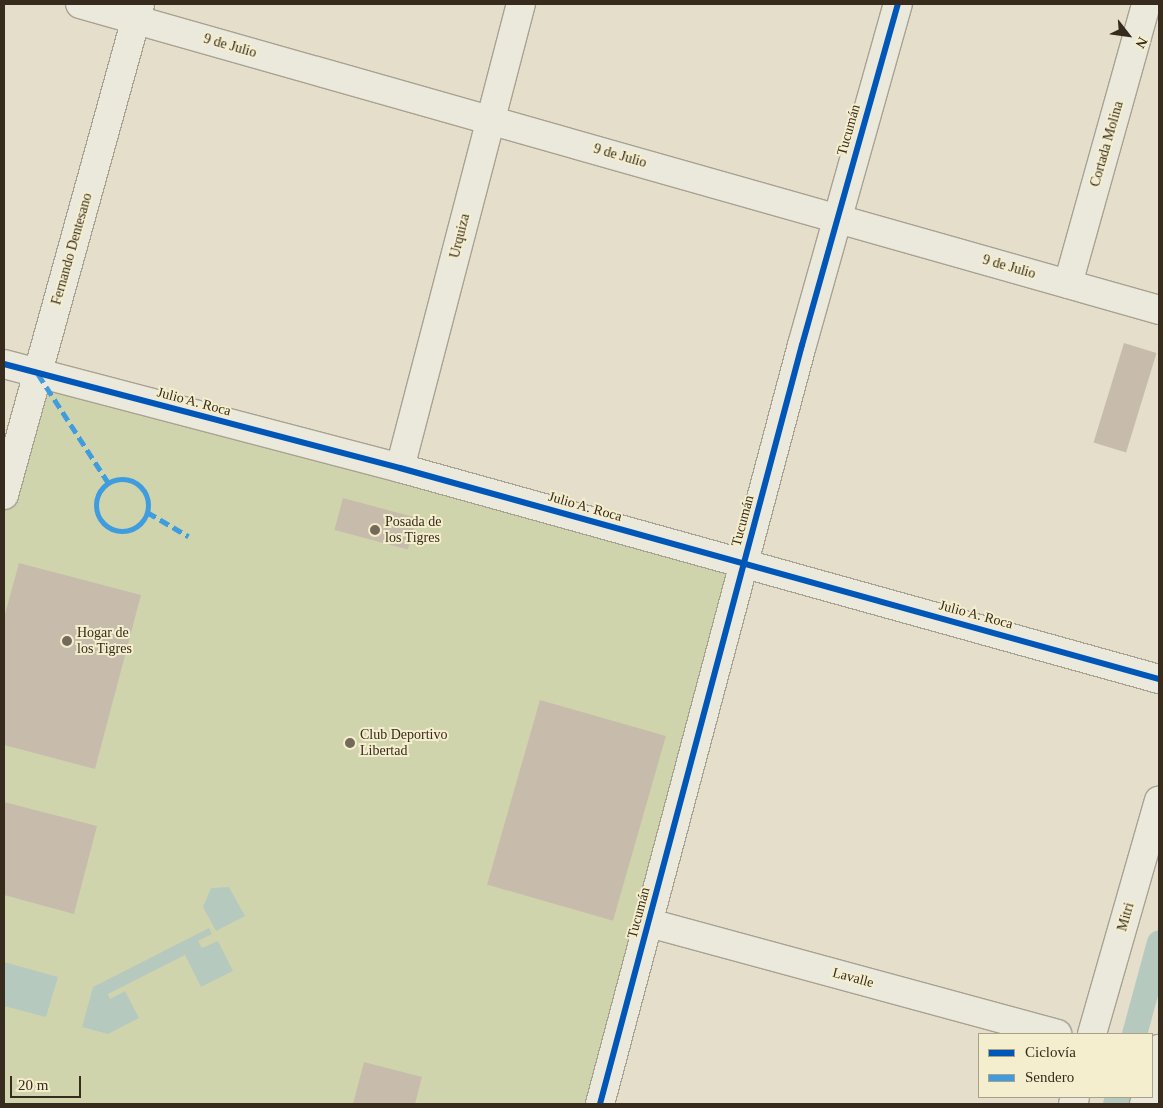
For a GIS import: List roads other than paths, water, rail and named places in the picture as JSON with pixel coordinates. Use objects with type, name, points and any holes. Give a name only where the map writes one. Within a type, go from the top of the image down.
[{"type":"street","name":"9 de Julio","points":[[80,4],[138,12],[490,119],[1159,310]]},
{"type":"street","name":"Urquiza","points":[[400,468],[521,4]]},
{"type":"street","name":"Tucumán","points":[[600,1104],[837,217],[898,4]]},
{"type":"street","name":"Cortada Molina","points":[[1068,284],[1146,4]]},
{"type":"street","name":"Fernando Dentesano","points":[[4,495],[138,12]]},
{"type":"street","name":"Julio A. Roca","points":[[4,364],[400,468],[1159,679]]},
{"type":"street","name":"Mitri","points":[[1092,1033],[1159,800]]},
{"type":"street","name":"Lavalle","points":[[649,922],[1052,1033]]},
{"type":"waterway","points":[[1134,1033],[1159,942]]},
{"type":"waterway","points":[[1115,1104],[1117,1098]]},
{"type":"place","name":"Posada de los Tigres","points":[[375,530]]},
{"type":"place","name":"Hogar de los Tigres","points":[[67,641]]},
{"type":"place","name":"Club Deportivo Libertad","points":[[350,743]]}]
